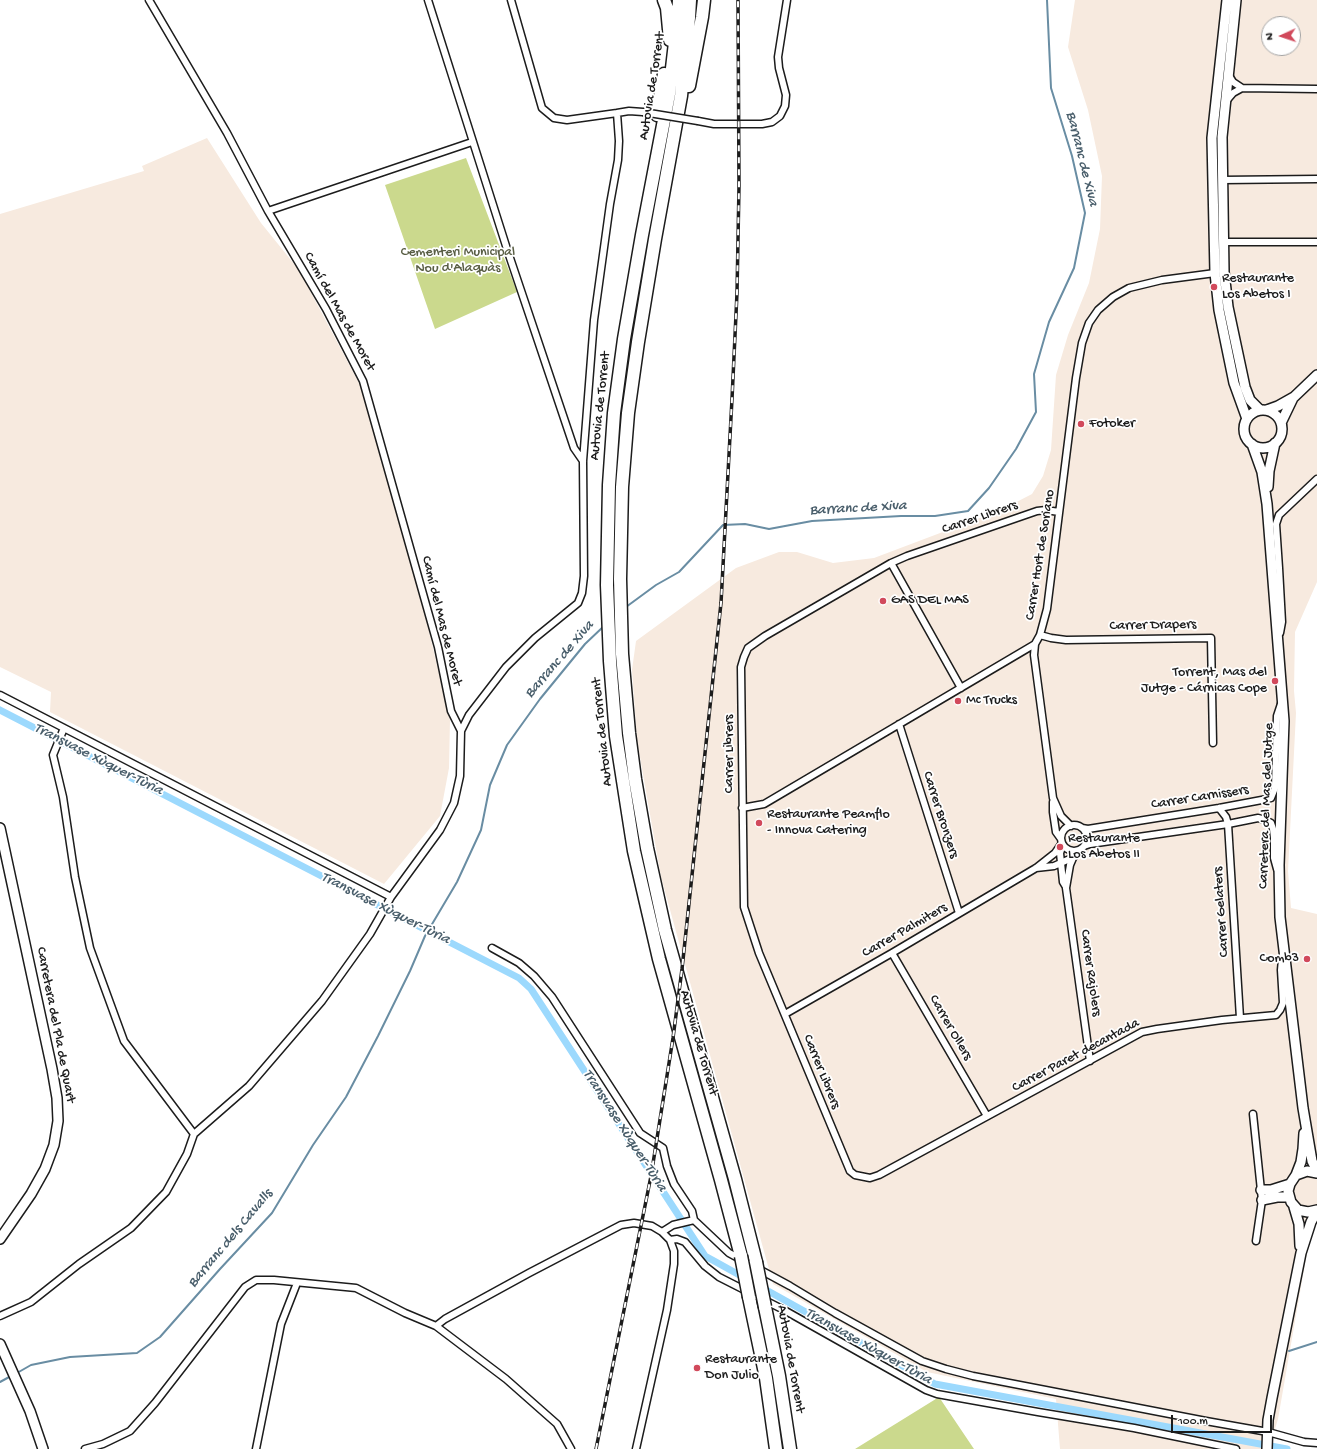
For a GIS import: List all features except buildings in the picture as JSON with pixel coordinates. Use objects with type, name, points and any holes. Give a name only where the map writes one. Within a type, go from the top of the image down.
[{"type":"highway","points":[[614,413],[619,337],[670,40],[667,8],[664,0]]},
{"type":"highway","name":"Autovia de Torrent","points":[[678,0],[678,17],[669,94],[642,235],[614,413],[609,485],[607,585],[610,661],[616,736],[634,851],[659,959],[741,1256],[766,1378],[776,1449]]},
{"type":"highway","name":"Autovia de Torrent","points":[[690,0],[681,96],[654,238],[628,413],[623,479],[620,579],[622,654],[635,779],[665,930],[735,1179],[756,1262],[779,1376],[790,1449]]},
{"type":"highway","points":[[638,342],[650,290],[702,18],[704,0]]},
{"type":"street","name":"Camí del Mas de Moret","points":[[149,0],[227,133],[268,212],[326,309],[363,380],[438,647],[451,711],[461,731]]},
{"type":"street","points":[[428,0],[507,249],[574,448],[583,461]]},
{"type":"street","points":[[511,0],[542,108],[554,118],[567,120],[629,111],[722,124],[762,124],[772,122],[780,116],[785,106],[786,95],[779,68],[778,57],[787,0]]},
{"type":"street","points":[[1226,0],[1212,138],[1214,273],[1219,310],[1234,383],[1246,419]]},
{"type":"street","points":[[1236,0],[1222,137],[1224,272],[1228,307],[1245,387],[1250,400],[1264,410],[1273,413],[1278,418],[1282,431],[1280,437],[1270,446],[1264,447],[1252,444],[1247,439],[1245,433],[1244,426],[1246,419],[1254,412],[1264,410],[1278,406],[1294,397],[1317,374]]},
{"type":"street","points":[[1228,73],[1233,82],[1242,88]]},
{"type":"street","points":[[1225,104],[1229,96],[1242,88],[1317,89]]},
{"type":"street","points":[[0,1316],[31,1302],[79,1264],[131,1228],[166,1192],[187,1154],[194,1134],[249,1086],[322,1001],[370,934],[386,904],[440,830],[454,803],[460,776],[461,731],[470,715],[506,667],[535,638],[578,603],[582,593],[584,576],[583,461],[594,320],[610,204],[618,160],[619,141],[617,113]]},
{"type":"street","points":[[268,212],[472,142]]},
{"type":"street","points":[[1222,180],[1317,179]]},
{"type":"street","points":[[1223,242],[1317,242]]},
{"type":"street","name":"Carrer Hort de Soriano","points":[[1035,644],[1040,635],[1048,609],[1077,371],[1082,343],[1089,323],[1098,310],[1113,297],[1129,288],[1162,280],[1214,273]]},
{"type":"street","points":[[1281,424],[1294,397]]},
{"type":"street","name":"Carretera del Mas del Jutge","points":[[1267,504],[1269,471],[1275,443]]},
{"type":"street","name":"Carretera del Mas del Jutge","points":[[1252,444],[1262,472],[1267,504],[1284,721],[1279,878],[1280,917],[1303,1108],[1312,1161],[1317,1172]]},
{"type":"street","points":[[1278,653],[1282,622],[1280,568],[1276,524],[1279,515],[1317,479]]},
{"type":"street","name":"Carrer Librers","points":[[861,1177],[850,1171],[845,1160],[759,953],[744,907],[741,667],[748,648],[765,636],[891,563],[907,556],[1037,511],[1046,510],[1059,512]]},
{"type":"street","points":[[891,563],[961,688]]},
{"type":"street","name":"Carrer Drapers","points":[[1040,635],[1066,640],[1211,638],[1213,743]]},
{"type":"street","points":[[742,808],[764,804],[1035,644]]},
{"type":"street","name":"Carrer Rajolers","points":[[1035,644],[1034,655],[1054,798],[1053,812],[1056,832],[1062,842],[1060,852],[1061,863],[1066,888],[1090,1061]]},
{"type":"street","points":[[0,695],[391,897]]},
{"type":"street","name":"Carrer Carnissers","points":[[1071,826],[1079,826],[1088,829],[1267,799],[1273,794],[1275,788],[1277,716],[1282,699]]},
{"type":"street","name":"Carrer Bronzers","points":[[899,724],[959,914]]},
{"type":"street","points":[[64,728],[53,755],[63,797],[75,878],[90,948],[124,1041],[194,1134]]},
{"type":"street","name":"Carrer Rajolers","points":[[1054,798],[1061,816],[1071,826]]},
{"type":"street","name":"Carrer Gelaters","points":[[1219,808],[1226,816],[1228,824],[1240,1018]]},
{"type":"street","name":"Carrer Carnissers","points":[[1075,854],[1084,846],[1090,844],[1228,824],[1258,818],[1270,823],[1274,838],[1274,858],[1279,878]]},
{"type":"street","points":[[1071,826],[1063,832],[1062,842],[1075,854]]},
{"type":"street","name":"Carretera del Pla de Quart","points":[[0,828],[52,1069],[57,1098],[58,1121],[54,1145],[45,1169],[31,1194],[0,1239]]},
{"type":"street","points":[[1082,828],[1087,837],[1084,846]]},
{"type":"street","name":"Carrer Palmiters","points":[[785,1014],[1036,868],[1055,853],[1062,842]]},
{"type":"street","name":"Carrer Rajolers","points":[[1066,888],[1067,877],[1075,854]]},
{"type":"street","name":"Carrer Palmiters","points":[[1036,868],[1048,867],[1061,863],[1075,854]]},
{"type":"street","points":[[1048,867],[1063,877]]},
{"type":"street","points":[[492,948],[524,967],[552,997],[640,1133],[663,1148],[667,1166],[674,1184],[692,1211],[694,1220],[729,1253],[922,1361],[946,1369],[973,1376],[1206,1421],[1304,1442],[1317,1443]]},
{"type":"street","name":"Carrer Paret decantada","points":[[861,1177],[870,1178],[879,1175],[1142,1032],[1157,1028],[1270,1016],[1276,1014],[1280,1010],[1283,1003],[1281,970],[1283,949]]},
{"type":"street","name":"Carrer Ollers","points":[[892,953],[987,1116]]},
{"type":"street","name":"Carretera del Mas del Jutge","points":[[1290,1184],[1296,1175],[1301,1162],[1303,1149],[1303,1108]]},
{"type":"street","points":[[1253,1114],[1262,1200],[1256,1241]]},
{"type":"street","points":[[1296,1175],[1307,1171],[1317,1172]]},
{"type":"street","points":[[1261,1190],[1271,1190],[1290,1184]]},
{"type":"street","points":[[1290,1184],[1288,1191],[1289,1198],[1294,1206],[1299,1224],[1301,1253]]},
{"type":"street","points":[[1262,1200],[1277,1197],[1289,1198]]},
{"type":"street","points":[[1294,1206],[1303,1212],[1317,1211]]},
{"type":"street","points":[[1267,1449],[1272,1398],[1301,1253],[1309,1227],[1317,1211]]},
{"type":"street","points":[[662,1232],[673,1225],[694,1220]]},
{"type":"street","points":[[436,1326],[445,1319],[529,1273],[621,1225],[634,1223],[652,1226],[662,1232],[670,1240],[674,1252],[674,1264],[667,1310],[636,1449]]},
{"type":"street","points":[[670,1240],[677,1239],[685,1242],[705,1266],[719,1277],[784,1310],[926,1390],[937,1394],[1134,1428],[1236,1449]]},
{"type":"street","points":[[85,1449],[103,1444],[130,1431],[155,1403],[245,1287],[256,1280],[274,1280],[356,1288],[405,1313],[436,1326],[506,1379],[557,1424],[571,1449]]},
{"type":"street","points":[[256,1449],[281,1324],[297,1283]]},
{"type":"street","points":[[0,1344],[38,1430],[43,1449]]},
{"type":"shaded area","points":[[1075,0],[1317,0],[1317,582],[1295,632],[1294,691],[1296,713],[1288,871],[1291,908],[1317,914],[1317,1217],[1307,1252],[1278,1419],[1269,1449],[1060,1449],[1056,1399],[927,1372],[773,1284],[661,877],[637,740],[632,670],[636,641],[736,568],[779,552],[797,552],[833,563],[874,558],[1001,510],[1032,494],[1043,476],[1051,450],[1056,375],[1068,335],[1089,283],[1100,229],[1102,176],[1088,110],[1068,47]]},
{"type":"shaded area","points":[[207,138],[261,223],[299,270],[360,385],[414,568],[450,720],[449,768],[440,816],[384,884],[50,712],[51,692],[0,667],[0,214],[144,171],[142,166]]},
{"type":"green space","name":"Cementeri Municipal Nou d'Alaquàs","points":[[466,158],[517,292],[435,329],[385,185]]},
{"type":"green space","points":[[939,1397],[974,1449],[855,1449]]},
{"type":"waterway","name":"Barranc de Xiva","points":[[626,607],[656,585],[679,572],[723,525],[745,524],[769,529],[812,521],[901,516],[935,516],[968,511],[989,488],[1016,449],[1036,412],[1034,374],[1049,322],[1074,268],[1085,213],[1072,156],[1051,88],[1047,0]]},
{"type":"waterway","name":"Barranc dels Cavalls","points":[[17,1373],[31,1365],[70,1357],[137,1353],[160,1337],[272,1213],[313,1145],[346,1097],[410,971],[425,936],[457,882],[481,830],[490,785],[507,745],[540,699],[585,644],[604,626]]},
{"type":"waterway","name":"Transvase Xùquer-Tùria","points":[[0,710],[519,978],[531,989],[705,1256],[935,1384],[1287,1449]]},
{"type":"waterway","points":[[1289,1351],[1317,1342]]},
{"type":"waterway","name":"Barranc dels Cavalls","points":[[0,1382],[11,1376]]},
{"type":"railway","points":[[596,1449],[651,1176],[673,1038],[682,969],[721,603],[737,293],[739,186],[738,0]]},
{"type":"place","name":"Restaurante Los Abetos I","points":[[1214,287]]},
{"type":"place","name":"Fotoker","points":[[1081,424]]},
{"type":"place","name":"GAS DEL MAS","points":[[883,601]]},
{"type":"place","name":"Torrent, Mas del Jutge - Cárnicas Cope","points":[[1275,681]]},
{"type":"place","name":"Mc Trucks","points":[[958,701]]},
{"type":"place","name":"Restaurante Peamflo - Innova Catering","points":[[759,823]]},
{"type":"place","name":"Restaurante Los Abetos II","points":[[1060,847]]},
{"type":"place","name":"Comb3","points":[[1307,959]]},
{"type":"place","name":"Restaurante Don Julio","points":[[697,1368]]}]
